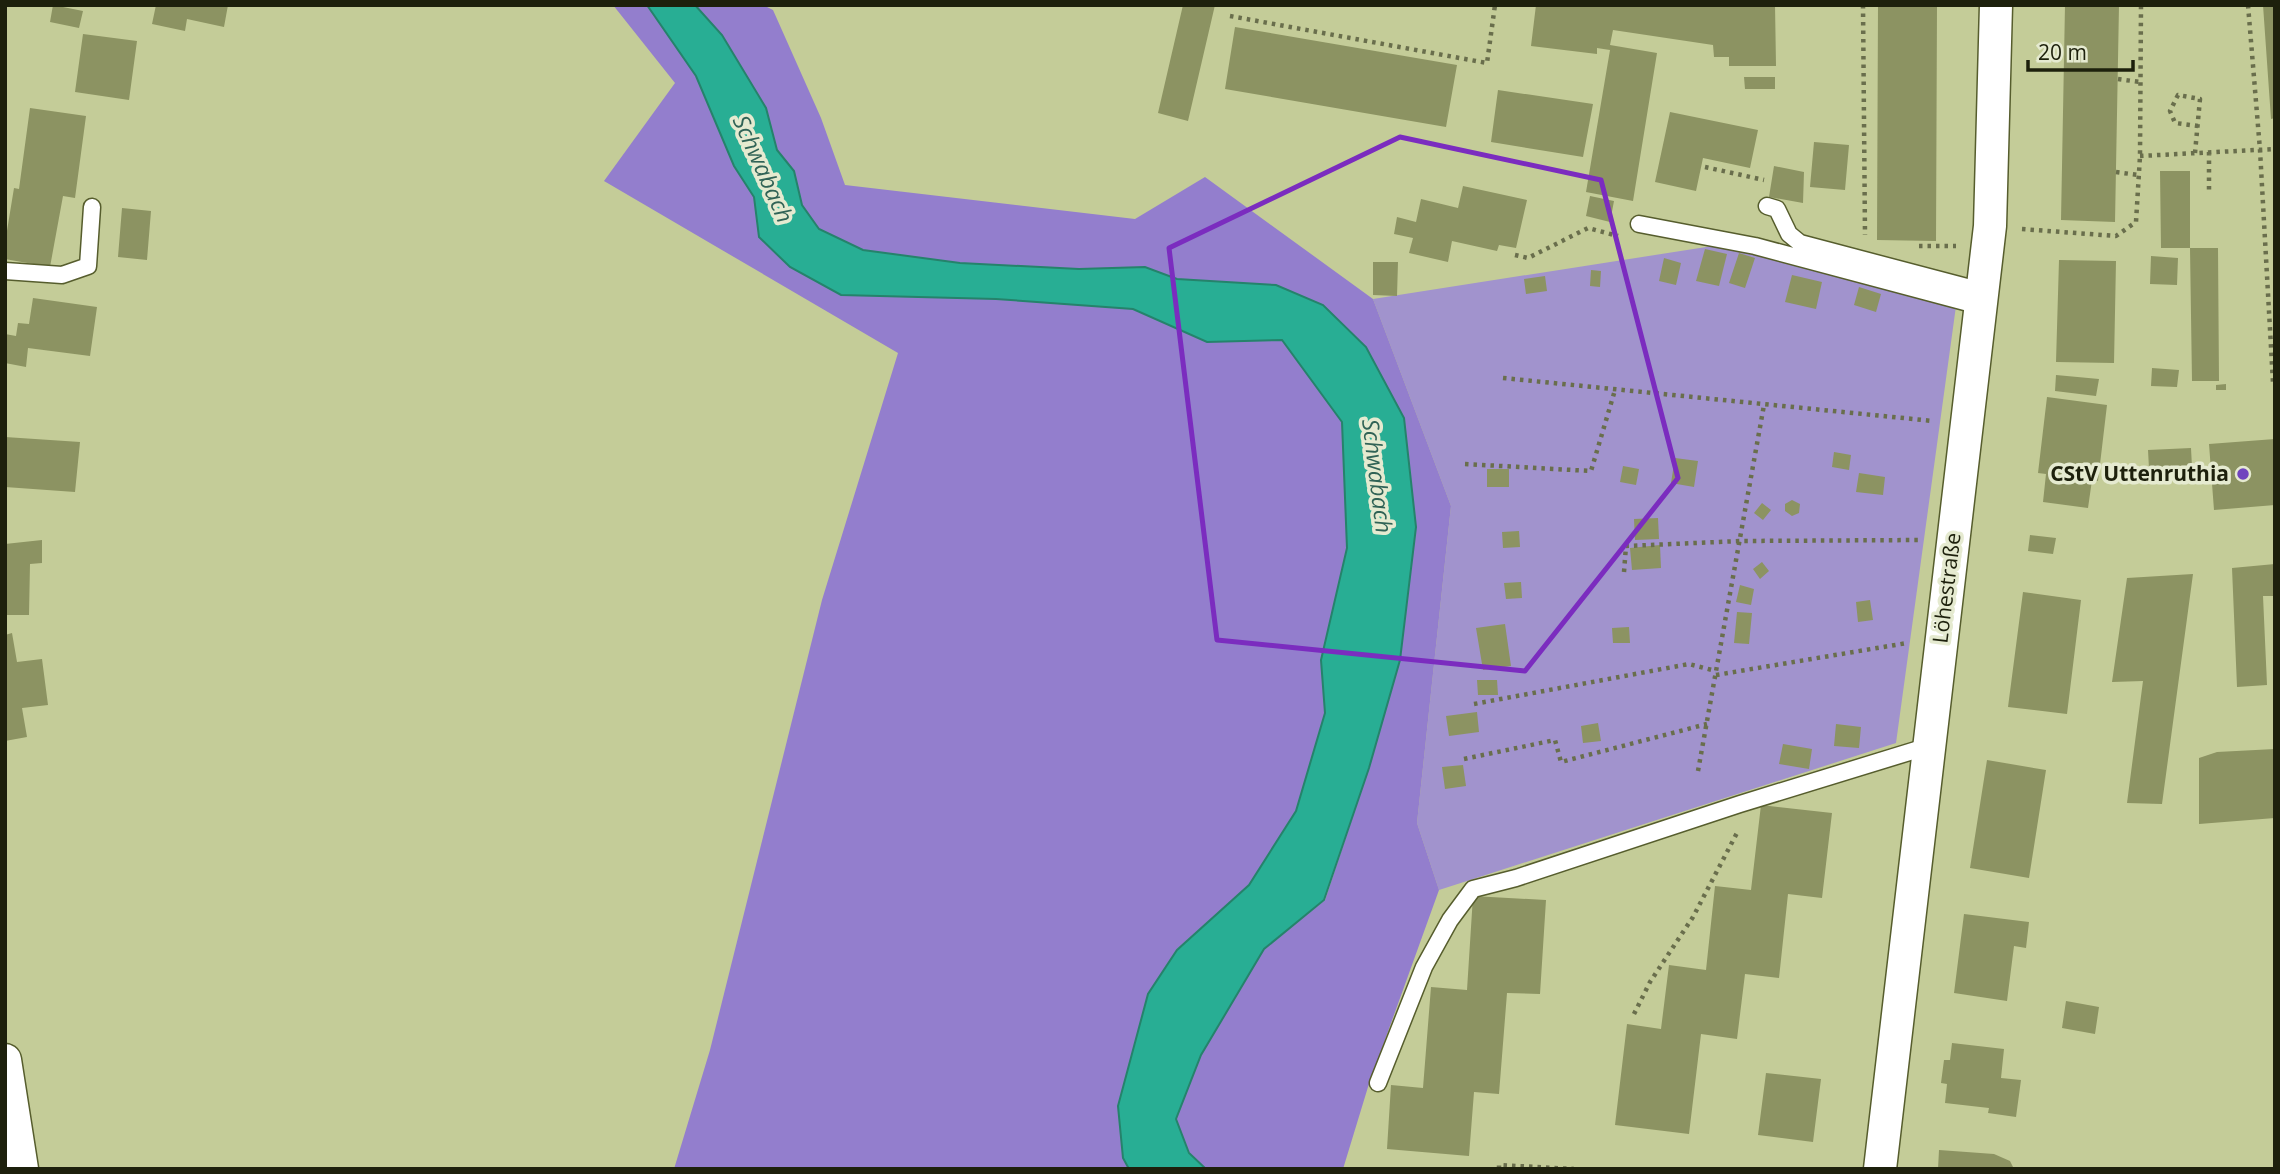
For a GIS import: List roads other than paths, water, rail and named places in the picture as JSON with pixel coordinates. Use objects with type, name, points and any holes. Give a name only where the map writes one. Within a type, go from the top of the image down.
[{"type":"street","name":"Löhestraße","points":[[1880,1169],[1989,236],[1996,5]]},
{"type":"street","points":[[5,1060],[22,1169]]},
{"type":"lane","points":[[1767,206],[1777,209],[1789,234],[1800,243],[1981,299]]},
{"type":"lane","points":[[5,271],[62,275],[88,266],[92,208]]},
{"type":"lane","points":[[1639,224],[1755,246],[1981,299]]},
{"type":"lane","points":[[1378,1083],[1424,967],[1450,920],[1473,890],[1929,746]]},
{"type":"water","name":"Schwabach","points":[[647,5],[695,5],[722,35],[766,108],[777,150],[794,171],[802,205],[819,229],[863,250],[960,263],[1079,269],[1145,267],[1177,279],[1276,285],[1323,305],[1366,347],[1404,418],[1416,527],[1400,660],[1369,768],[1324,900],[1264,949],[1201,1055],[1176,1119],[1189,1153],[1206,1169],[1129,1169],[1123,1158],[1118,1106],[1148,994],[1177,950],[1249,885],[1296,811],[1325,713],[1321,660],[1347,548],[1342,422],[1282,340],[1207,342],[1133,309],[996,299],[841,295],[790,267],[759,237],[754,197],[734,166],[696,76]]},
{"type":"place","name":"CStV Uttenruthia","points":[[2243,474]]}]
